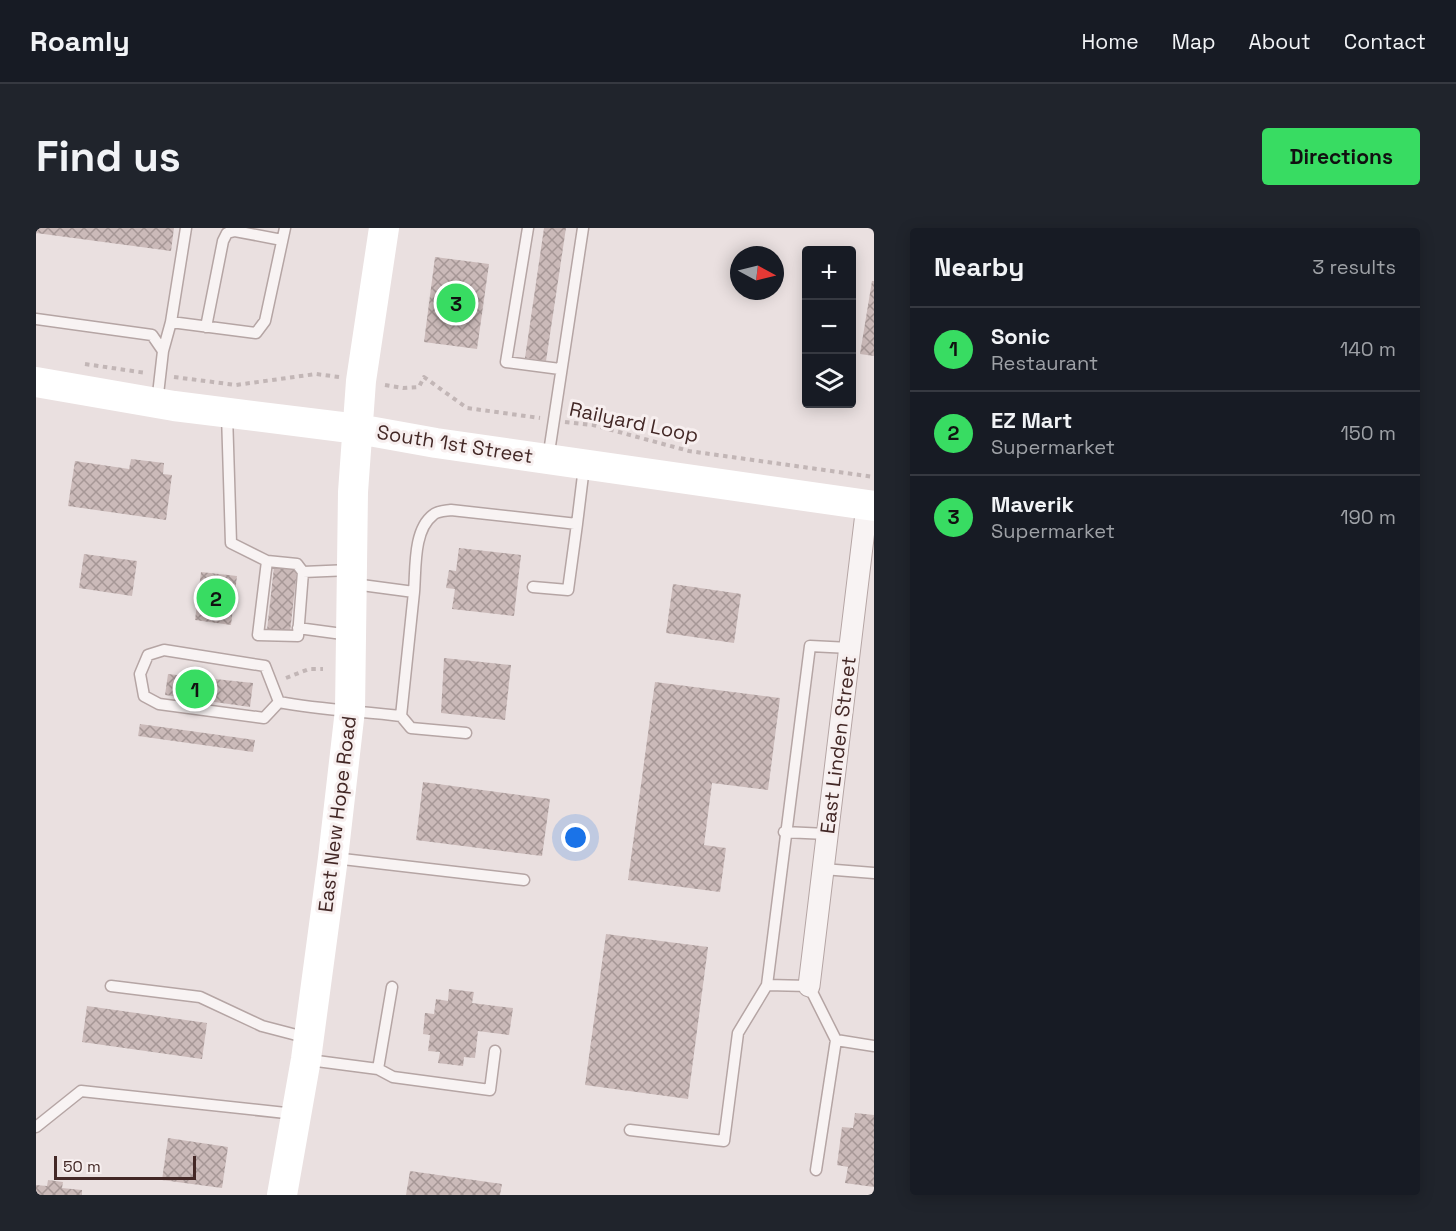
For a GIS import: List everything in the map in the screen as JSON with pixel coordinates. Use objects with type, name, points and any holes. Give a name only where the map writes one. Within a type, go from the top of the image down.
[{"type":"street","name":"East New Hope Road","points":[[282,1195],[298,1115],[333,858],[350,710],[353,492],[361,381],[384,228]]},
{"type":"street","name":"South 1st Street","points":[[36,382],[158,403],[358,429],[548,459],[872,496]]},
{"type":"street","name":"East Linden Street","points":[[808,986],[850,648],[872,496]]},
{"type":"lane","points":[[158,403],[163,351],[171,322],[186,228]]},
{"type":"lane","points":[[171,322],[256,333],[265,321],[285,228]]},
{"type":"lane","points":[[528,228],[506,362],[560,369]]},
{"type":"lane","points":[[548,459],[582,228]]},
{"type":"lane","points":[[206,327],[223,241],[227,233],[235,231],[282,240]]},
{"type":"lane","points":[[36,319],[152,335],[163,351]]},
{"type":"lane","points":[[227,413],[231,543],[267,561],[297,564],[303,573]]},
{"type":"lane","points":[[533,587],[567,590],[585,464]]},
{"type":"lane","points":[[401,716],[419,542],[425,524],[434,513],[451,510],[577,524]]},
{"type":"lane","points":[[267,561],[268,584],[265,611],[258,635],[298,636],[296,614],[298,586],[303,573]]},
{"type":"lane","points":[[303,573],[353,577],[414,592]]},
{"type":"lane","points":[[298,628],[351,635]]},
{"type":"lane","points":[[630,1130],[724,1141],[738,1033],[767,985],[784,832],[810,646],[850,648]]},
{"type":"lane","points":[[164,650],[265,666],[279,702],[264,718],[159,704],[144,696],[140,674],[148,655],[164,650]]},
{"type":"lane","points":[[279,702],[322,711],[350,710],[401,716],[411,728],[466,733]]},
{"type":"lane","points":[[784,832],[827,834]]},
{"type":"lane","points":[[333,858],[524,880]]},
{"type":"lane","points":[[823,870],[874,873]]},
{"type":"lane","points":[[767,985],[808,986],[836,1040],[816,1170]]},
{"type":"lane","points":[[111,986],[201,997],[307,1049],[378,1069],[393,1077],[490,1090],[495,1051]]},
{"type":"lane","points":[[378,1069],[392,987]]},
{"type":"lane","points":[[836,1040],[874,1046]]},
{"type":"lane","points":[[36,1127],[81,1091],[298,1115]]},
{"type":"path","points":[[179,377],[236,385],[316,374]]},
{"type":"path","name":"Railyard Loop","points":[[403,388],[419,387],[424,377],[467,408],[594,425],[688,451],[872,496]]},
{"type":"path","points":[[286,678],[309,669],[323,669]]},
{"type":"building","points":[[36,228],[174,228],[171,251],[36,233]]},
{"type":"building","points":[[544,228],[566,228],[546,361],[525,358]]},
{"type":"building","points":[[435,257],[489,264],[477,349],[424,342]]},
{"type":"building","points":[[872,281],[874,281],[874,356],[860,354]]},
{"type":"building","points":[[131,459],[164,463],[163,474],[172,475],[166,520],[68,506],[75,461],[129,469]]},
{"type":"building","points":[[459,548],[521,555],[514,616],[452,609],[455,589],[446,588],[449,570],[456,571]]},
{"type":"building","points":[[84,554],[137,561],[132,596],[79,588]]},
{"type":"building","points":[[274,567],[297,570],[290,632],[267,630]]},
{"type":"building","points":[[201,572],[237,576],[231,625],[195,620]]},
{"type":"building","points":[[673,584],[741,594],[734,643],[666,633]]},
{"type":"building","points":[[444,658],[511,665],[505,720],[441,713]]},
{"type":"building","points":[[168,674],[253,683],[250,707],[165,695]]},
{"type":"building","points":[[655,682],[780,698],[768,790],[712,783],[704,845],[726,848],[720,892],[628,880]]},
{"type":"building","points":[[140,724],[255,740],[253,752],[138,736]]},
{"type":"building","points":[[423,782],[550,799],[542,856],[416,840]]},
{"type":"building","points":[[606,934],[708,947],[688,1099],[585,1085]]},
{"type":"building","points":[[449,989],[474,992],[472,1003],[513,1008],[509,1035],[478,1031],[475,1058],[464,1057],[463,1066],[438,1063],[440,1052],[428,1051],[430,1035],[423,1034],[425,1013],[434,1014],[436,999],[448,1001]]},
{"type":"building","points":[[87,1006],[207,1023],[202,1059],[82,1042]]},
{"type":"building","points":[[855,1113],[874,1115],[874,1187],[845,1183],[848,1167],[837,1165],[842,1127],[853,1128]]},
{"type":"building","points":[[168,1138],[228,1147],[222,1188],[162,1180]]},
{"type":"building","points":[[410,1171],[502,1184],[500,1195],[406,1195]]},
{"type":"building","points":[[48,1180],[63,1182],[62,1188],[82,1190],[82,1195],[36,1195],[36,1185],[47,1186]]},
{"type":"place","name":"Maverik","points":[[456,303]]},
{"type":"place","name":"EZ Mart","points":[[216,598]]},
{"type":"place","name":"Sonic","points":[[195,689]]}]
